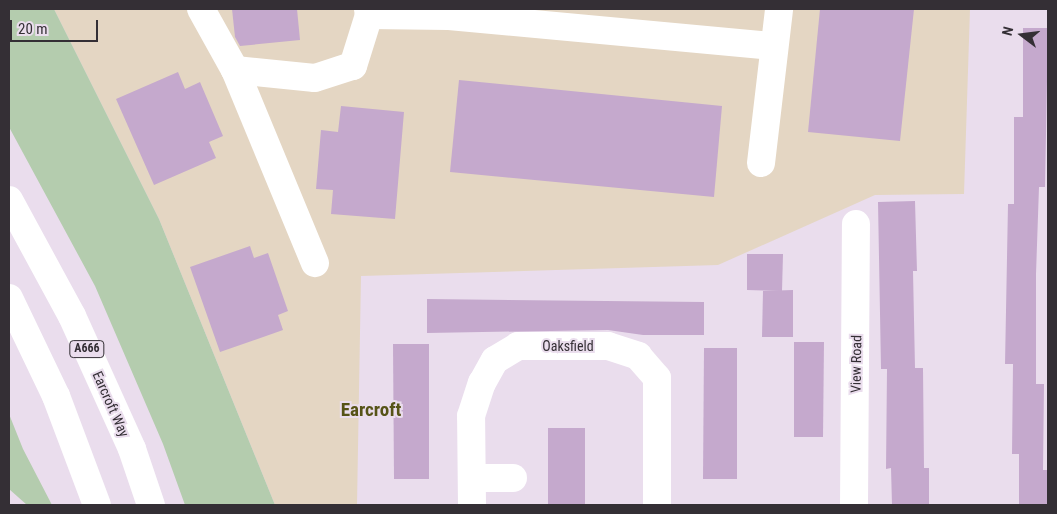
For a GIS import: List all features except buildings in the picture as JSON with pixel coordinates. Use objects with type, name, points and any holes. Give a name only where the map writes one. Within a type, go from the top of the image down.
[{"type":"main road","points":[[201,9],[235,70],[315,263]]},
{"type":"main road","points":[[761,163],[778,9]]},
{"type":"main road","points":[[235,70],[315,78],[352,66],[368,12],[449,12],[508,15],[774,46]]},
{"type":"main road","name":"Earcroft Way","points":[[9,200],[72,316],[132,450],[151,505]]},
{"type":"main road","name":"View Road","points":[[854,505],[856,224]]},
{"type":"main road","points":[[9,298],[56,396],[97,505]]},
{"type":"main road","name":"Oaksfield","points":[[472,505],[471,416],[482,383],[495,360],[518,346],[608,346],[638,356],[657,378],[657,505]]},
{"type":"main road","points":[[472,478],[513,478]]},
{"type":"shaded area","points":[[54,9],[970,9],[964,194],[875,195],[718,265],[361,276],[357,505],[275,505],[159,219]]},
{"type":"green space","points":[[9,9],[54,9],[159,219],[275,505],[185,505],[163,444],[95,286],[9,127]]},
{"type":"green space","points":[[9,414],[23,449],[52,505],[27,505],[9,489]]},
{"type":"district","name":"Earcroft","points":[[371,410]]}]
